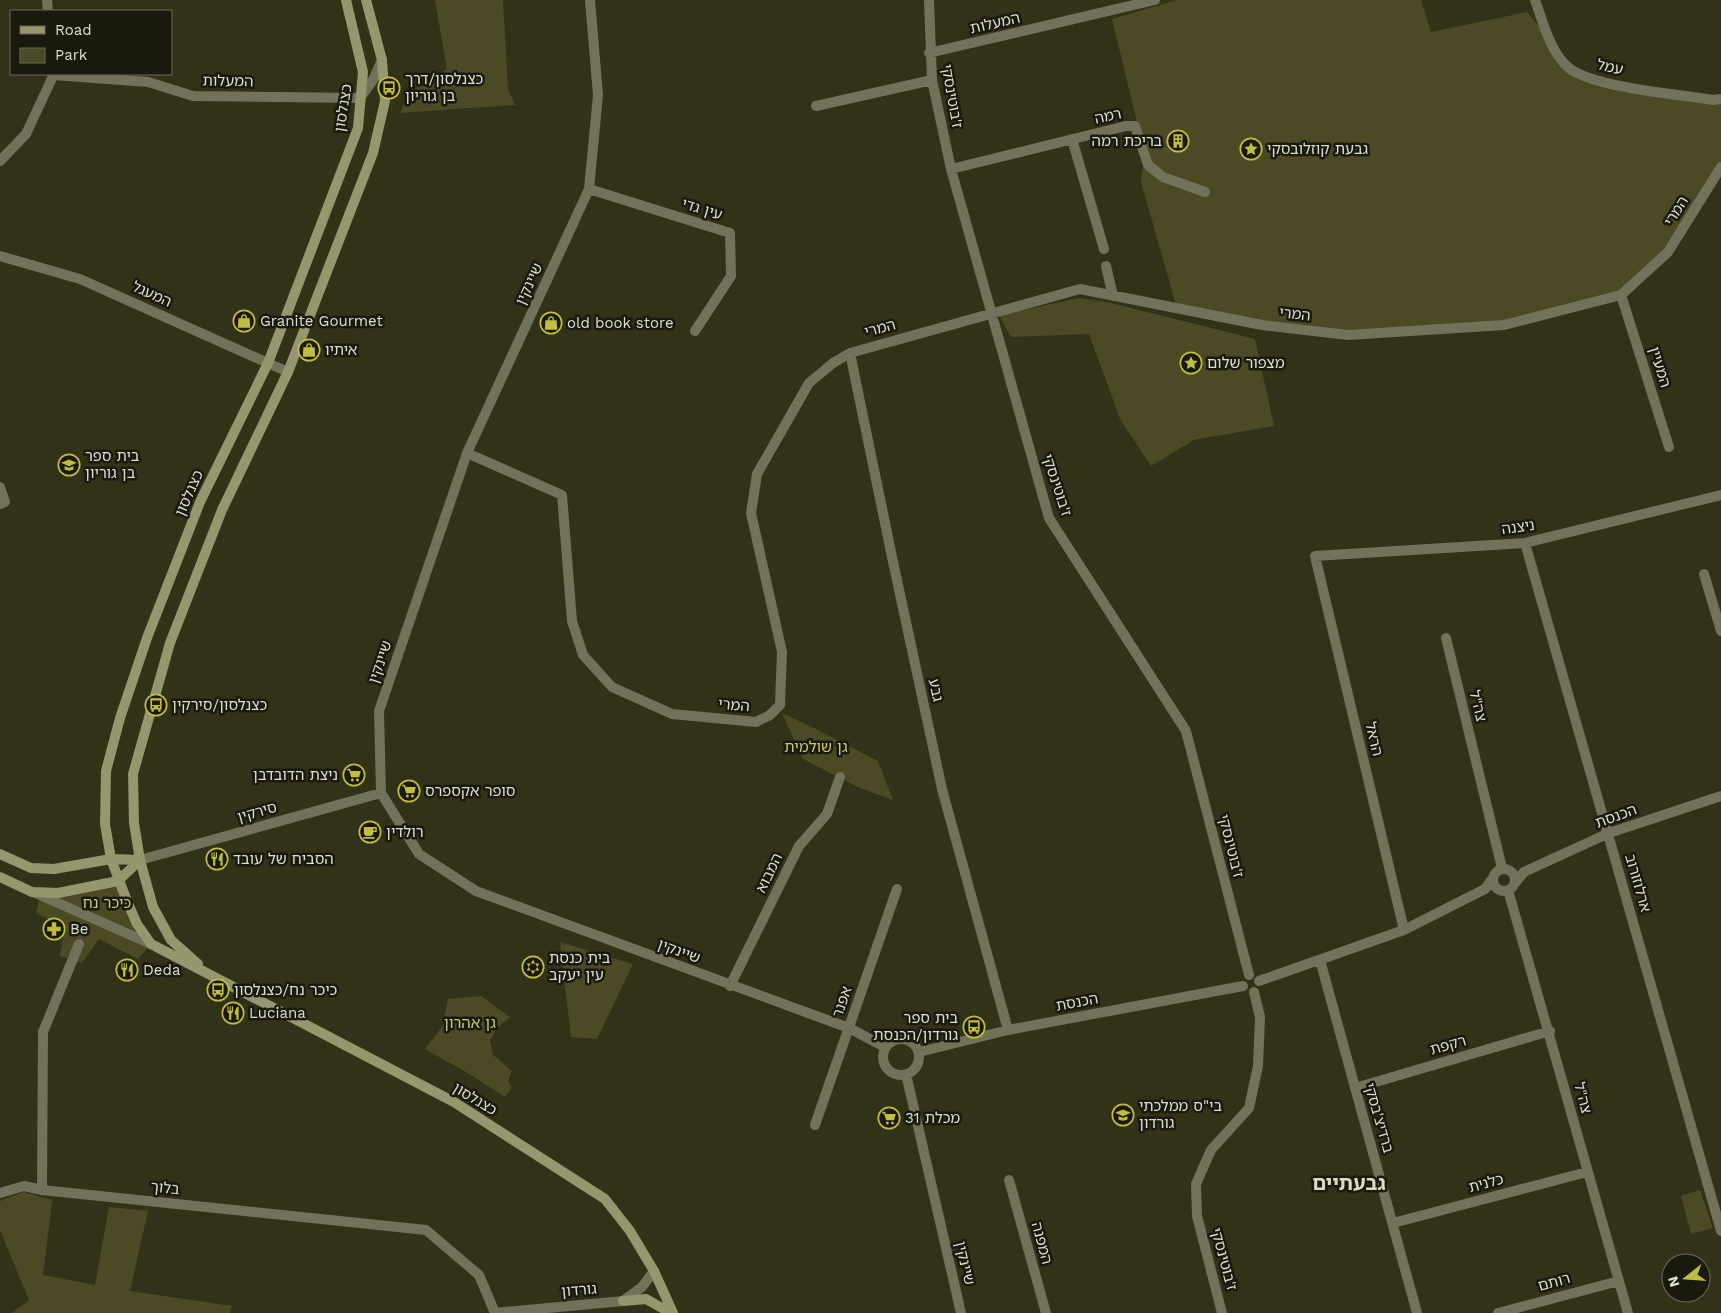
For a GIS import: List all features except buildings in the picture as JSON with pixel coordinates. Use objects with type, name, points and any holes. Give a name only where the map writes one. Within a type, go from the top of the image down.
[{"type":"street","name":"כצנלסון","points":[[346,0],[363,72],[358,128],[268,363],[200,502],[147,638],[120,718],[106,771],[105,824],[111,859],[137,924],[150,944],[206,971],[454,1102],[605,1199],[630,1231],[654,1272],[672,1313]]},
{"type":"street","name":"כצנלסון","points":[[206,971],[171,940],[153,907],[140,860],[134,823],[133,774],[170,643],[222,510],[288,372],[373,153],[385,101],[382,60],[366,0]]},
{"type":"street","name":"שיינקין","points":[[590,0],[598,95],[589,189],[467,453],[379,711],[381,793],[419,854],[476,891],[730,986],[849,1028],[885,1047]]},
{"type":"street","name":"ז'בוטינסקי","points":[[929,0],[929,53],[932,80],[951,169],[1049,518],[1186,731],[1249,975]]},
{"type":"street","name":"המעלות","points":[[929,53],[1155,0]]},
{"type":"street","name":"עמל","points":[[1535,0],[1554,48],[1568,67],[1593,81],[1713,100],[1721,99]]},
{"type":"street","points":[[360,98],[373,80],[382,60]]},
{"type":"street","points":[[0,161],[26,134],[54,75]]},
{"type":"street","name":"המעלות","points":[[66,75],[148,82],[193,96],[360,98]]},
{"type":"street","points":[[816,106],[932,80]]},
{"type":"street","name":"רמה","points":[[951,169],[1126,126],[1135,126],[1148,165],[1163,176],[1206,192]]},
{"type":"street","points":[[1072,139],[1104,249]]},
{"type":"street","name":"המרי","points":[[467,453],[562,495],[572,621],[583,655],[612,686],[672,714],[756,722],[770,715],[780,705],[782,652],[751,513],[757,474],[809,383],[850,352],[1080,289],[1262,325],[1348,335],[1504,325],[1621,295],[1668,252],[1721,167]]},
{"type":"street","name":"עין גדי","points":[[589,189],[730,233],[731,276],[695,331]]},
{"type":"street","name":"המעגל","points":[[0,256],[80,278],[288,372]]},
{"type":"street","points":[[1106,266],[1113,296]]},
{"type":"street","name":"המעיין","points":[[1621,295],[1669,447]]},
{"type":"street","name":"גבע","points":[[850,352],[942,790],[1008,1030]]},
{"type":"street","points":[[0,487],[5,502],[0,504]]},
{"type":"street","name":"ניצנה","points":[[1314,556],[1525,543],[1721,495]]},
{"type":"street","name":"ארלוזורוב","points":[[1525,543],[1721,1231]]},
{"type":"street","name":"הראל","points":[[1314,556],[1404,930]]},
{"type":"street","points":[[1704,574],[1721,631]]},
{"type":"street","name":"צה\"ל","points":[[1446,638],[1506,869]]},
{"type":"street","name":"המבוא","points":[[730,986],[799,846],[827,814],[840,777]]},
{"type":"street","name":"סירקין","points":[[0,854],[31,868],[54,869],[111,859],[140,860],[381,793]]},
{"type":"street","name":"הכנסת","points":[[1524,872],[1609,833],[1721,796]]},
{"type":"street","name":"סירקין","points":[[118,880],[140,860]]},
{"type":"street","points":[[1485,889],[1497,871],[1506,869],[1524,872]]},
{"type":"street","points":[[1506,869],[1514,874],[1508,888]]},
{"type":"street","points":[[1260,981],[1404,930],[1485,889],[1508,888],[1524,872]]},
{"type":"street","points":[[0,877],[150,944]]},
{"type":"street","points":[[1493,878],[1495,886],[1508,888]]},
{"type":"street","points":[[32,892],[58,893],[118,880]]},
{"type":"street","name":"צה\"ל","points":[[1508,888],[1550,1031],[1587,1172],[1628,1313]]},
{"type":"street","name":"אפנר","points":[[815,1125],[897,889]]},
{"type":"street","points":[[42,1190],[43,1032],[79,944]]},
{"type":"street","name":"ברדיצ'בסקי","points":[[1320,960],[1417,1313]]},
{"type":"street","points":[[1249,975],[1254,975],[1260,981],[1260,987],[1254,992],[1248,992],[1243,986],[1244,978],[1249,975]]},
{"type":"street","name":"הכנסת","points":[[919,1052],[1008,1030],[1243,986]]},
{"type":"street","name":"ז'בוטינסקי","points":[[1222,1313],[1197,1216],[1196,1184],[1211,1150],[1249,1108],[1258,1066],[1260,1017],[1254,992]]},
{"type":"street","name":"רקפת","points":[[1355,1088],[1550,1031]]},
{"type":"street","points":[[905,1039],[912,1042],[919,1052],[916,1067],[906,1074],[892,1073],[885,1066],[883,1053],[885,1047],[892,1040],[905,1039]]},
{"type":"street","name":"שיינקין","points":[[906,1074],[961,1313]]},
{"type":"street","name":"כלנית","points":[[1393,1223],[1587,1172]]},
{"type":"street","name":"המפנה","points":[[1009,1180],[1046,1313]]},
{"type":"street","name":"בלוך","points":[[0,1193],[24,1186],[42,1190],[426,1230],[479,1275],[495,1313]]},
{"type":"street","points":[[623,1301],[642,1288],[654,1272]]},
{"type":"street","name":"רותם","points":[[1498,1313],[1618,1280]]},
{"type":"street","points":[[623,1301],[646,1300],[672,1313]]},
{"type":"street","name":"גורדון","points":[[495,1313],[623,1301]]},
{"type":"green space","points":[[435,0],[503,0],[508,89],[515,105],[400,113],[409,93],[447,69]]},
{"type":"green space","points":[[1177,0],[1421,0],[1431,32],[1527,12],[1548,37],[1568,67],[1593,81],[1721,99],[1721,167],[1668,252],[1621,295],[1504,325],[1348,335],[1177,308],[1141,182],[1145,155],[1112,19]]},
{"type":"green space","points":[[1079,298],[1111,303],[1255,339],[1274,426],[1194,440],[1151,466],[1120,419],[1089,334],[1011,337],[999,315]]},
{"type":"green space","name":"גן שולמית","points":[[782,713],[878,761],[893,800],[858,787],[803,759]]},
{"type":"green space","name":"כיכר נח","points":[[118,881],[151,944],[138,959],[99,939],[82,963],[60,956],[65,928],[36,913],[40,896]]},
{"type":"green space","points":[[560,942],[633,964],[597,1039],[571,1037]]},
{"type":"green space","name":"גן אהרון","points":[[481,996],[510,1017],[499,1026],[490,1040],[493,1055],[512,1071],[508,1081],[512,1088],[505,1097],[425,1049],[442,1027],[448,999]]},
{"type":"green space","points":[[1700,1190],[1713,1228],[1691,1234],[1681,1196]]},
{"type":"green space","points":[[23,1192],[52,1200],[43,1275],[95,1285],[109,1207],[148,1211],[130,1291],[232,1306],[230,1313],[12,1313],[29,1300],[0,1230],[0,1201]]},
{"type":"place","name":"כצנלסון/דרך בן גוריון","points":[[389,88]]},
{"type":"place","name":"בריכת רמה","points":[[1178,141]]},
{"type":"place","name":"גבעת קוזלובסקי","points":[[1251,149]]},
{"type":"place","name":"Granite Gourmet","points":[[244,321]]},
{"type":"place","name":"old book store","points":[[551,323]]},
{"type":"place","name":"איתיו","points":[[309,350]]},
{"type":"place","name":"מצפור שלום","points":[[1191,363]]},
{"type":"place","name":"בית ספר בן גוריון","points":[[69,465]]},
{"type":"place","name":"כצנלסון/סירקין","points":[[156,705]]},
{"type":"place","name":"ניצת הדובדבן","points":[[354,775]]},
{"type":"place","name":"סופר אקספרס","points":[[409,791]]},
{"type":"place","name":"רולדין","points":[[370,832]]},
{"type":"place","name":"הסביח של עובד","points":[[217,859]]},
{"type":"place","name":"Be","points":[[54,929]]},
{"type":"place","name":"בית כנסת עין יעקב","points":[[533,967]]},
{"type":"place","name":"Deda","points":[[127,970]]},
{"type":"place","name":"כיכר נח/כצנלסון","points":[[218,990]]},
{"type":"place","name":"Luciana","points":[[233,1013]]},
{"type":"place","name":"בית ספר גורדון/הכנסת","points":[[974,1027]]},
{"type":"place","name":"בי\"ס ממלכתי גורדון","points":[[1123,1115]]},
{"type":"place","name":"מכלת 31","points":[[889,1118]]},
{"type":"district","name":"גבעתיים","points":[[1349,1183]]}]
